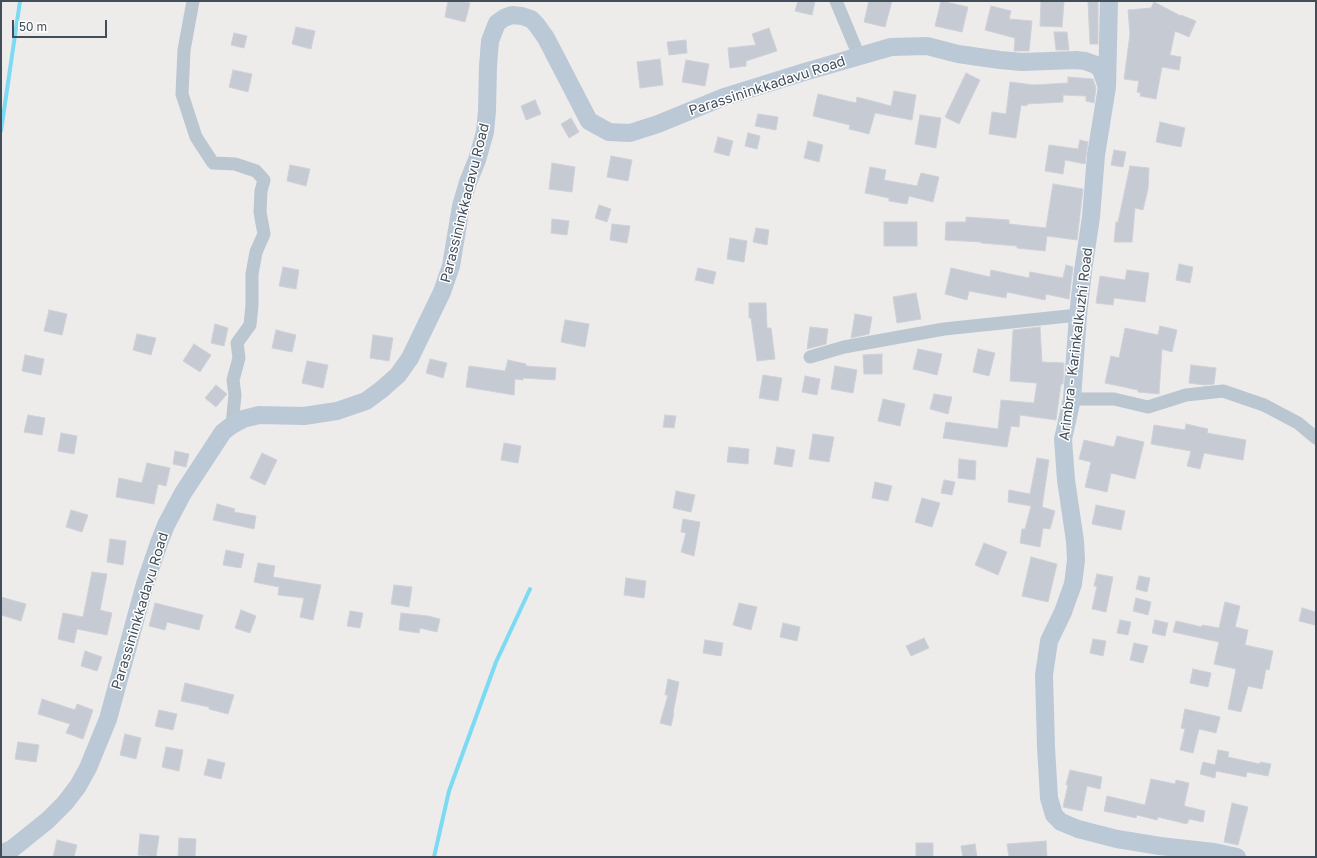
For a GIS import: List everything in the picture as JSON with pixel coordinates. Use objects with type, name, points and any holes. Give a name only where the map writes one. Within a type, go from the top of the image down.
[{"type":"main road","name":"Arimbra - Karinkalkuzhi Road","points":[[1109,1],[1107,87],[1096,155],[1091,217],[1078,315],[1072,399],[1063,439],[1066,480],[1075,541],[1076,560],[1073,584],[1050,641],[1044,674],[1048,790],[1054,815],[1061,822],[1083,830],[1117,839],[1160,846],[1214,852],[1237,857]]},
{"type":"main road","name":"Parassininkkadavu Road","points":[[1,854],[12,849],[48,820],[65,803],[78,786],[88,768],[108,719],[145,584],[164,531],[183,493],[223,432],[243,419],[259,415],[304,416],[337,411],[366,401],[398,375],[410,358],[442,292],[451,266],[461,206],[485,132],[490,41],[498,23],[504,18],[512,15],[522,16],[531,19],[536,24],[546,38],[589,121],[609,132],[630,133],[658,124],[724,98],[891,47],[928,46],[958,54],[1022,62],[1070,60],[1085,61],[1096,65],[1101,70],[1107,87]]},
{"type":"street","points":[[193,1],[184,50],[182,94],[196,137],[213,163],[235,164],[256,171],[264,180],[261,191],[260,212],[264,234],[256,252],[252,274],[252,305],[250,325],[237,343],[239,358],[233,380],[235,395],[232,425]]},
{"type":"street","points":[[836,1],[858,56]]},
{"type":"street","points":[[810,357],[844,347],[944,329],[1078,315]]},
{"type":"street","points":[[1072,399],[1114,399],[1148,407],[1186,396],[1223,391],[1264,405],[1298,423],[1316,438]]},
{"type":"building","points":[[448,1],[470,3],[465,22],[445,17]]},
{"type":"building","points":[[798,1],[815,1],[812,15],[795,11]]},
{"type":"building","points":[[869,1],[892,1],[885,27],[864,22]]},
{"type":"building","points":[[941,1],[968,7],[962,32],[935,26]]},
{"type":"building","points":[[1041,1],[1064,1],[1062,27],[1040,26]]},
{"type":"building","points":[[1088,1],[1098,1],[1098,44],[1090,44]]},
{"type":"building","points":[[1154,2],[1181,16],[1196,21],[1189,37],[1175,31],[1170,55],[1181,57],[1179,70],[1162,67],[1156,99],[1140,96],[1141,93],[1137,92],[1139,81],[1124,79],[1130,34],[1128,10],[1151,8]]},
{"type":"building","points":[[991,6],[1011,11],[1009,19],[1032,21],[1029,51],[1014,51],[1015,38],[985,30]]},
{"type":"building","points":[[296,27],[315,31],[311,49],[292,44]]},
{"type":"building","points":[[769,28],[777,51],[746,61],[746,66],[730,68],[728,48],[756,45],[752,34]]},
{"type":"building","points":[[1054,32],[1067,32],[1069,50],[1056,50]]},
{"type":"building","points":[[234,33],[247,36],[244,48],[231,45]]},
{"type":"building","points":[[686,40],[687,53],[669,55],[667,42]]},
{"type":"building","points":[[660,59],[663,85],[640,88],[637,62]]},
{"type":"building","points":[[686,60],[709,64],[705,86],[682,82]]},
{"type":"building","points":[[233,70],[252,74],[248,92],[229,87]]},
{"type":"building","points":[[966,73],[980,80],[959,124],[945,117]]},
{"type":"building","points":[[1068,77],[1093,79],[1096,88],[1094,103],[1086,101],[1086,96],[1063,95],[1063,102],[1027,104],[1027,106],[1021,105],[1016,138],[989,134],[992,112],[1006,114],[1010,82],[1034,85],[1068,83]]},
{"type":"building","points":[[894,91],[916,95],[912,120],[875,113],[869,134],[849,129],[850,125],[813,116],[818,94],[856,103],[857,97],[891,106]]},
{"type":"building","points":[[535,100],[541,114],[526,120],[521,106]]},
{"type":"building","points":[[758,114],[778,117],[776,130],[755,126]]},
{"type":"building","points":[[920,115],[941,118],[936,148],[915,144]]},
{"type":"building","points":[[571,118],[579,132],[569,138],[561,124]]},
{"type":"building","points":[[1160,122],[1185,128],[1181,147],[1156,142]]},
{"type":"building","points":[[748,133],[760,136],[757,149],[745,146]]},
{"type":"building","points":[[718,137],[733,141],[729,156],[714,152]]},
{"type":"building","points":[[1080,140],[1088,142],[1085,164],[1065,160],[1063,174],[1045,171],[1049,145],[1078,149]]},
{"type":"building","points":[[808,141],[823,145],[819,162],[804,158]]},
{"type":"building","points":[[1114,150],[1126,152],[1123,167],[1111,165]]},
{"type":"building","points":[[611,156],[632,160],[628,181],[607,177]]},
{"type":"building","points":[[552,163],[575,167],[572,192],[549,189]]},
{"type":"building","points":[[290,165],[310,169],[306,186],[287,181]]},
{"type":"building","points":[[1130,166],[1149,168],[1148,189],[1143,210],[1135,208],[1132,242],[1114,242],[1116,222],[1118,222]]},
{"type":"building","points":[[870,167],[886,170],[884,180],[917,186],[921,173],[939,177],[933,202],[909,196],[907,204],[889,201],[889,198],[865,193]]},
{"type":"building","points":[[1053,184],[1083,189],[1077,240],[1047,236],[1045,251],[981,242],[945,240],[946,222],[966,222],[966,217],[1009,220],[1009,224],[1046,228]]},
{"type":"building","points":[[599,205],[611,209],[607,222],[595,218]]},
{"type":"building","points":[[552,219],[569,221],[567,235],[551,233]]},
{"type":"building","points":[[884,222],[917,222],[917,246],[884,246]]},
{"type":"building","points":[[612,224],[630,226],[627,243],[610,240]]},
{"type":"building","points":[[756,228],[769,230],[767,245],[753,242]]},
{"type":"building","points":[[730,238],[747,241],[744,262],[727,259]]},
{"type":"building","points":[[1179,264],[1193,267],[1190,283],[1176,280]]},
{"type":"building","points":[[1066,265],[1073,267],[1069,299],[1046,294],[1045,300],[1007,292],[1006,298],[969,291],[967,300],[945,294],[951,268],[990,277],[991,270],[1029,278],[1030,272],[1063,278]]},
{"type":"building","points":[[283,267],[299,270],[296,289],[279,286]]},
{"type":"building","points":[[698,268],[716,272],[713,284],[695,280]]},
{"type":"building","points":[[1127,270],[1149,273],[1145,302],[1114,298],[1113,305],[1096,303],[1100,276],[1125,280]]},
{"type":"building","points":[[916,293],[921,319],[897,323],[893,297]]},
{"type":"building","points":[[749,303],[766,303],[767,328],[771,328],[775,359],[757,361],[751,318],[749,318]]},
{"type":"building","points":[[49,310],[67,314],[62,335],[44,331]]},
{"type":"building","points":[[855,314],[872,317],[869,334],[851,338]]},
{"type":"building","points":[[565,320],[589,324],[585,347],[561,342]]},
{"type":"building","points":[[215,324],[228,328],[224,346],[211,343]]},
{"type":"building","points":[[1160,326],[1177,330],[1172,352],[1162,349],[1159,394],[1138,392],[1138,390],[1105,383],[1111,356],[1119,358],[1125,328],[1158,335]]},
{"type":"building","points":[[810,327],[828,329],[826,344],[807,349]]},
{"type":"building","points":[[1040,327],[1042,362],[1064,363],[1063,384],[1061,384],[1056,420],[1020,415],[1019,427],[1011,426],[1007,447],[943,438],[946,422],[998,429],[1001,400],[1034,403],[1037,383],[1010,381],[1013,330]]},
{"type":"building","points":[[276,330],[296,335],[292,352],[272,348]]},
{"type":"building","points":[[137,334],[156,338],[151,355],[133,350]]},
{"type":"building","points":[[373,335],[393,338],[389,361],[370,358]]},
{"type":"building","points":[[194,344],[211,355],[200,372],[183,361]]},
{"type":"building","points":[[918,349],[942,354],[937,375],[913,369]]},
{"type":"building","points":[[978,349],[995,353],[989,376],[973,372]]},
{"type":"building","points":[[882,354],[882,374],[864,374],[863,355]]},
{"type":"building","points":[[25,355],[44,359],[41,375],[22,371]]},
{"type":"building","points":[[430,359],[447,363],[443,378],[426,373]]},
{"type":"building","points":[[508,360],[526,364],[526,366],[556,368],[555,380],[515,379],[514,395],[466,387],[469,366],[505,371]]},
{"type":"building","points":[[307,361],[328,365],[323,388],[302,383]]},
{"type":"building","points":[[1191,365],[1216,368],[1214,384],[1205,385],[1189,383]]},
{"type":"building","points":[[835,366],[857,370],[853,393],[831,389]]},
{"type":"building","points":[[763,375],[782,378],[778,401],[759,398]]},
{"type":"building","points":[[805,376],[820,379],[817,395],[802,392]]},
{"type":"building","points":[[216,385],[227,394],[216,407],[205,398]]},
{"type":"building","points":[[934,394],[952,397],[948,414],[930,409]]},
{"type":"building","points":[[883,399],[905,404],[900,426],[878,421]]},
{"type":"building","points":[[28,415],[45,418],[42,435],[24,432]]},
{"type":"building","points":[[665,415],[676,416],[674,428],[663,427]]},
{"type":"building","points":[[1186,424],[1208,429],[1207,433],[1246,440],[1243,460],[1204,453],[1200,469],[1187,466],[1191,451],[1151,444],[1154,425],[1185,430]]},
{"type":"building","points":[[61,433],[77,436],[74,454],[58,451]]},
{"type":"building","points":[[813,434],[834,437],[829,462],[809,459]]},
{"type":"building","points":[[1117,436],[1144,442],[1135,479],[1111,473],[1107,492],[1085,487],[1091,462],[1079,459],[1084,440],[1114,447]]},
{"type":"building","points":[[504,443],[521,446],[518,463],[501,460]]},
{"type":"building","points":[[729,447],[749,449],[748,464],[727,462]]},
{"type":"building","points":[[777,447],[795,450],[792,467],[774,464]]},
{"type":"building","points":[[175,451],[189,454],[186,467],[173,464]]},
{"type":"building","points":[[262,453],[277,460],[265,485],[250,478]]},
{"type":"building","points":[[1037,458],[1049,460],[1042,507],[1055,511],[1050,529],[1043,528],[1040,547],[1020,543],[1022,529],[1025,529],[1031,506],[1008,502],[1009,490],[1030,494]]},
{"type":"building","points":[[959,459],[976,461],[975,480],[958,478]]},
{"type":"building","points":[[147,463],[170,468],[166,486],[158,484],[154,504],[116,497],[119,478],[142,483]]},
{"type":"building","points":[[944,480],[955,482],[952,495],[941,493]]},
{"type":"building","points":[[875,482],[892,486],[888,501],[872,498]]},
{"type":"building","points":[[676,491],[695,495],[691,512],[673,508]]},
{"type":"building","points":[[922,498],[940,503],[932,527],[915,522]]},
{"type":"building","points":[[217,504],[235,509],[234,512],[256,516],[254,529],[213,520]]},
{"type":"building","points":[[1096,505],[1125,511],[1121,530],[1092,524]]},
{"type":"building","points":[[71,510],[88,515],[82,532],[66,527]]},
{"type":"building","points":[[683,519],[700,522],[694,556],[681,552],[686,533],[681,532]]},
{"type":"building","points":[[110,539],[126,541],[123,565],[107,562]]},
{"type":"building","points":[[984,543],[1007,552],[998,575],[975,565]]},
{"type":"building","points":[[226,550],[244,554],[241,568],[223,565]]},
{"type":"building","points":[[1031,557],[1057,564],[1048,602],[1022,596]]},
{"type":"building","points":[[258,563],[275,566],[273,577],[321,585],[313,620],[300,617],[304,598],[278,595],[279,587],[254,582]]},
{"type":"building","points":[[92,572],[107,574],[100,610],[112,613],[107,635],[77,629],[74,643],[58,639],[63,613],[83,617]]},
{"type":"building","points":[[1097,574],[1113,577],[1106,612],[1092,609],[1097,586],[1094,586]]},
{"type":"building","points":[[1139,576],[1150,578],[1147,592],[1136,589]]},
{"type":"building","points":[[626,578],[646,581],[644,598],[624,595]]},
{"type":"building","points":[[394,585],[412,587],[409,607],[391,604]]},
{"type":"building","points":[[1,597],[26,604],[21,621],[1,615]]},
{"type":"building","points":[[1136,598],[1151,602],[1148,615],[1133,611]]},
{"type":"building","points":[[1225,602],[1240,606],[1235,627],[1248,630],[1245,645],[1273,651],[1269,670],[1266,669],[1262,689],[1248,686],[1241,712],[1228,709],[1236,669],[1214,664],[1219,642],[1173,632],[1176,621],[1202,627],[1202,625],[1219,628]]},
{"type":"building","points":[[155,603],[203,615],[199,630],[167,622],[165,630],[149,626]]},
{"type":"building","points":[[739,603],[757,607],[751,630],[733,625]]},
{"type":"building","points":[[1302,608],[1316,612],[1315,625],[1299,621]]},
{"type":"building","points":[[241,610],[256,616],[250,633],[235,628]]},
{"type":"building","points":[[350,611],[363,613],[360,628],[347,626]]},
{"type":"building","points":[[401,613],[440,619],[437,632],[420,628],[419,633],[399,630]]},
{"type":"building","points":[[1120,620],[1131,622],[1128,635],[1117,633]]},
{"type":"building","points":[[1155,620],[1168,623],[1165,636],[1152,633]]},
{"type":"building","points":[[783,623],[800,627],[797,641],[780,637]]},
{"type":"building","points":[[924,638],[929,648],[911,656],[906,646]]},
{"type":"building","points":[[1093,639],[1106,641],[1103,656],[1090,653]]},
{"type":"building","points":[[705,640],[723,643],[721,656],[703,653]]},
{"type":"building","points":[[1134,643],[1148,646],[1143,663],[1130,660]]},
{"type":"building","points":[[85,651],[102,657],[97,671],[81,666]]},
{"type":"building","points":[[1193,669],[1211,673],[1208,687],[1190,683]]},
{"type":"building","points":[[668,679],[679,682],[671,726],[660,723],[668,695],[665,695]]},
{"type":"building","points":[[185,683],[234,695],[228,714],[209,709],[209,707],[181,701]]},
{"type":"building","points":[[42,699],[75,710],[77,704],[93,710],[83,739],[66,733],[70,724],[38,714]]},
{"type":"building","points":[[1185,709],[1220,717],[1216,733],[1199,729],[1193,753],[1180,750],[1185,729],[1181,728]]},
{"type":"building","points":[[159,710],[177,714],[173,730],[155,726]]},
{"type":"building","points":[[125,734],[141,738],[136,759],[120,755]]},
{"type":"building","points":[[18,742],[39,745],[36,762],[15,759]]},
{"type":"building","points":[[166,747],[183,750],[179,771],[162,767]]},
{"type":"building","points":[[1218,750],[1229,752],[1228,757],[1260,764],[1260,762],[1271,764],[1268,776],[1247,772],[1246,777],[1216,771],[1215,778],[1200,774],[1203,762],[1215,765]]},
{"type":"building","points":[[208,759],[225,763],[221,779],[204,775]]},
{"type":"building","points":[[1070,770],[1102,777],[1100,789],[1087,786],[1082,811],[1063,807]]},
{"type":"building","points":[[1151,779],[1175,784],[1176,780],[1189,783],[1184,806],[1205,811],[1203,822],[1189,819],[1187,824],[1158,817],[1157,820],[1137,815],[1136,818],[1104,811],[1107,796],[1145,805]]},
{"type":"building","points":[[1232,803],[1248,807],[1238,845],[1224,842]]},
{"type":"building","points":[[140,834],[159,836],[156,857],[138,855]]},
{"type":"building","points":[[179,838],[196,839],[195,857],[178,857]]},
{"type":"building","points":[[57,840],[77,845],[74,857],[53,857]]},
{"type":"building","points":[[1046,841],[1047,857],[1009,857],[1007,844]]},
{"type":"building","points":[[916,843],[933,843],[933,857],[916,857]]},
{"type":"building","points":[[975,844],[977,857],[963,857],[961,846]]},
{"type":"waterway","points":[[1,131],[20,1]]},
{"type":"waterway","points":[[434,857],[449,791],[496,662],[530,589]]}]
